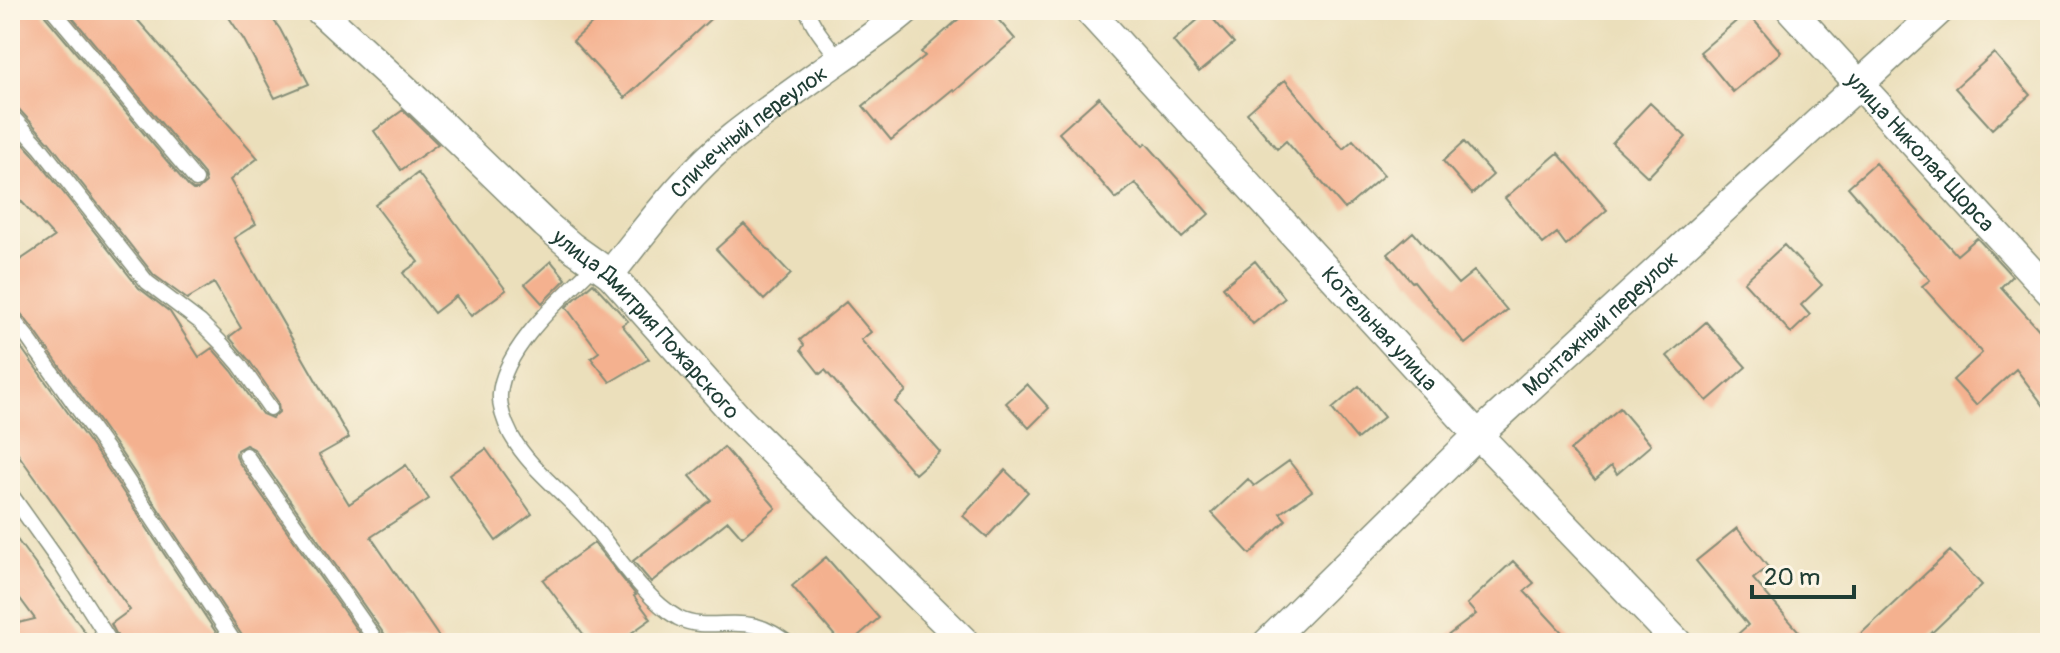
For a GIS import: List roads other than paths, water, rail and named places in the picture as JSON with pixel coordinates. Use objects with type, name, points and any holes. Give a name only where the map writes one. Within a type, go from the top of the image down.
[{"type":"street","name":"улица Дмитрия Пожарского","points":[[319,10],[545,224],[603,269],[740,420],[966,643]]},
{"type":"street","name":"Спичечный переулок","points":[[603,269],[731,139],[883,30],[906,10]]},
{"type":"street","name":"Котельная улица","points":[[1088,10],[1478,435],[1678,643]]},
{"type":"street","name":"улица Николая Щорса","points":[[1791,10],[2050,292]]},
{"type":"street","name":"Монтажный переулок","points":[[1267,643],[1478,435],[1940,10]]},
{"type":"lane","points":[[53,10],[196,180]]},
{"type":"lane","points":[[807,10],[839,59]]},
{"type":"lane","points":[[10,114],[147,282],[200,322],[220,342],[270,408]]},
{"type":"lane","points":[[603,269],[548,312],[508,366],[500,396],[501,409],[511,435],[533,464],[582,513],[631,574],[667,611],[697,625],[754,625],[788,643]]},
{"type":"lane","points":[[10,316],[112,457],[235,643]]},
{"type":"lane","points":[[246,455],[378,643]]},
{"type":"lane","points":[[10,493],[111,643]]}]
